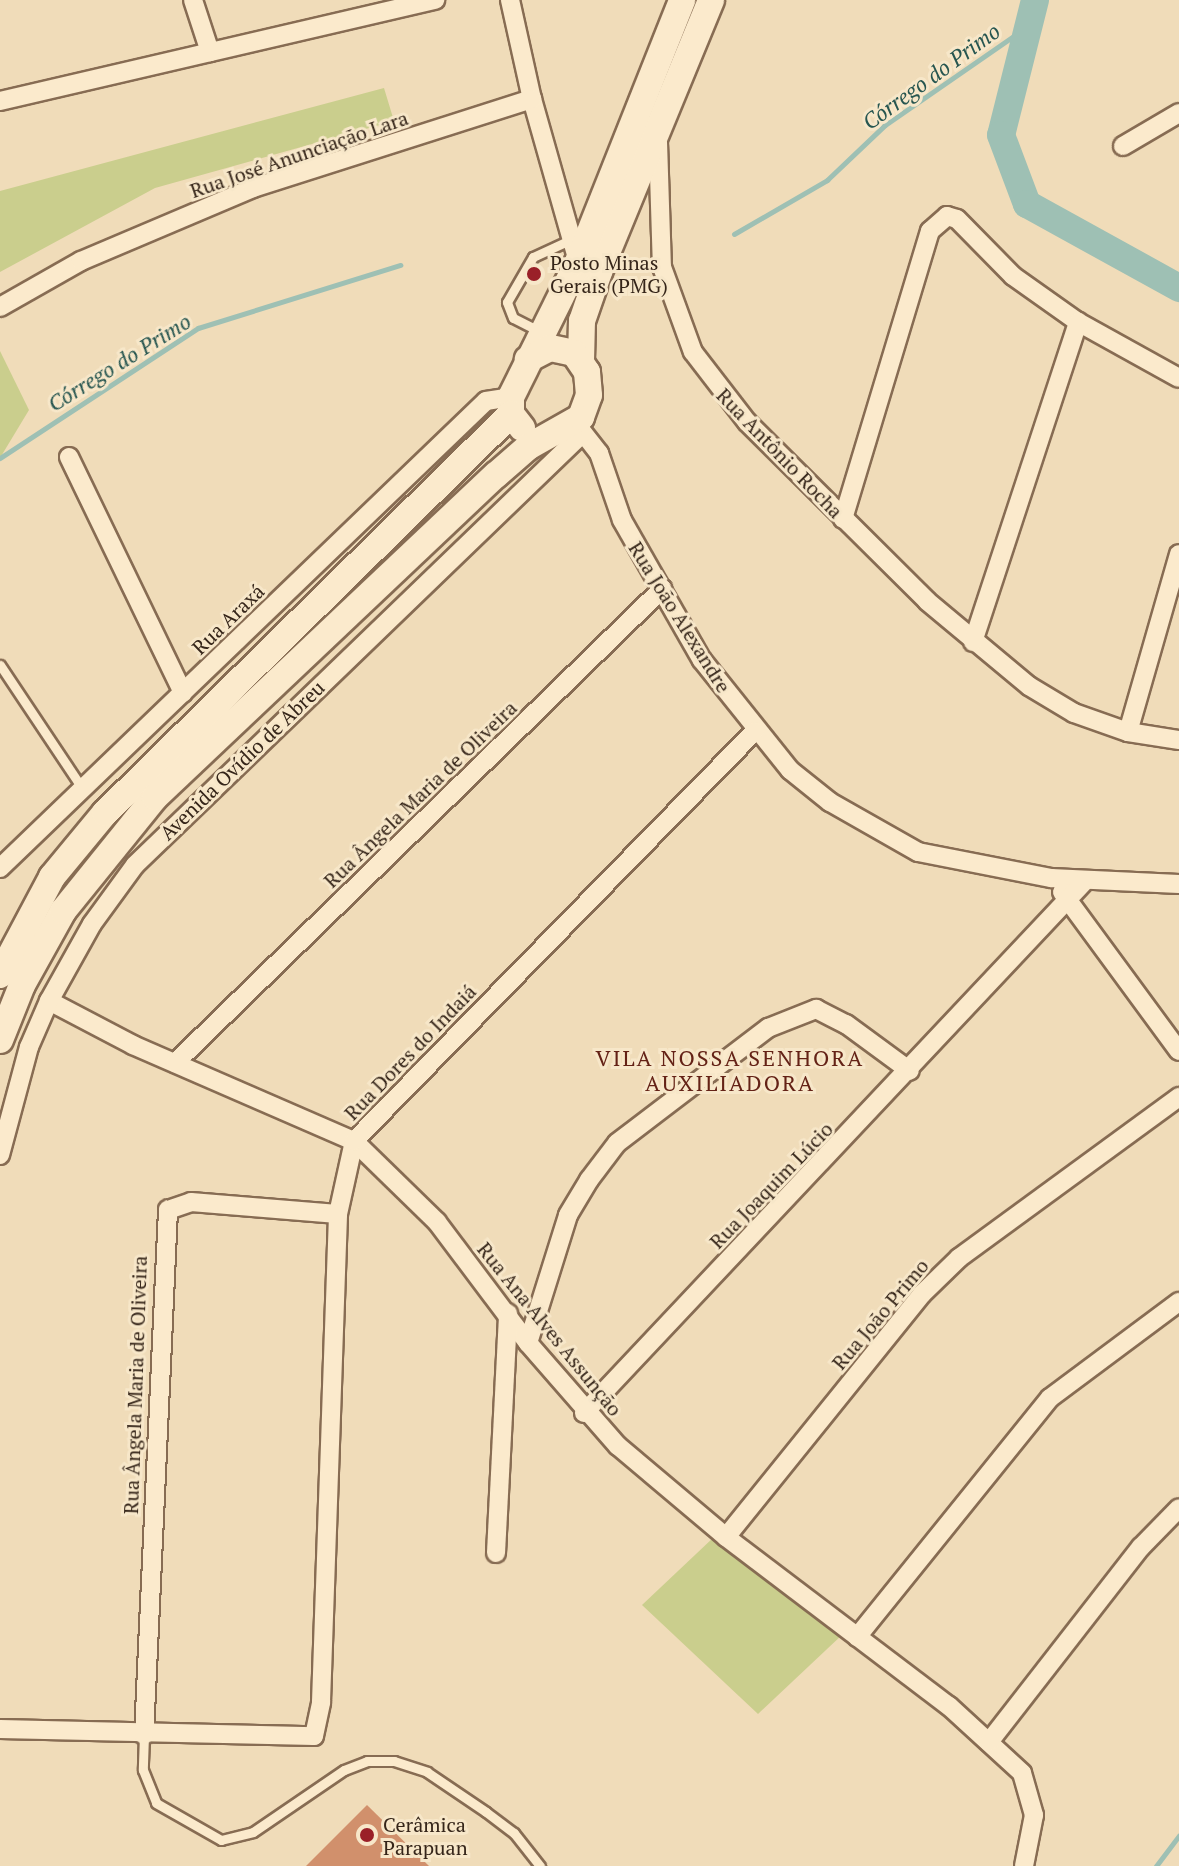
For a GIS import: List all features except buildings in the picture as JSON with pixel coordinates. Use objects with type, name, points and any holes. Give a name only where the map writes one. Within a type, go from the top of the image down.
[{"type":"main road","points":[[0,975],[52,877],[105,813],[503,404],[528,359],[546,335],[575,250],[635,117],[682,0]]},
{"type":"main road","name":"Rua Antônio Rocha","points":[[658,131],[711,0]]},
{"type":"main road","points":[[503,404],[525,431],[549,436],[579,428],[589,395],[581,361],[582,321],[658,131]]},
{"type":"main road","points":[[528,359],[550,348],[574,353],[581,361]]},
{"type":"main road","name":"Avenida Ovídio de Abreu","points":[[0,1040],[22,985],[63,911],[155,797],[496,475],[549,436]]},
{"type":"street","points":[[193,0],[210,52]]},
{"type":"street","points":[[0,101],[435,0]]},
{"type":"street","points":[[510,0],[532,99],[575,250]]},
{"type":"street","name":"Rua José Anunciação Lara","points":[[0,307],[81,261],[253,188],[532,99]]},
{"type":"street","points":[[1123,146],[1179,113]]},
{"type":"street","name":"Rua Antônio Rocha","points":[[658,131],[662,267],[693,352],[747,422],[843,519],[973,642],[1029,686],[1074,713],[1128,732],[1179,740]]},
{"type":"street","points":[[843,519],[930,231],[947,216],[957,219],[1013,276],[1078,322],[1179,378]]},
{"type":"street","points":[[973,642],[1078,322]]},
{"type":"street","name":"Rua Araxá","points":[[0,868],[183,693],[503,404]]},
{"type":"street","name":"Rua João Alexandre","points":[[579,428],[599,453],[622,520],[702,660],[755,731],[790,770],[830,802],[918,852],[1051,878],[1179,884]]},
{"type":"street","name":"Avenida Ovídio de Abreu","points":[[0,1155],[29,1047],[49,1001],[92,924],[135,865],[579,428]]},
{"type":"street","points":[[69,457],[183,693]]},
{"type":"street","points":[[1128,732],[1179,554]]},
{"type":"street","name":"Rua Ângela Maria de Oliveira","points":[[175,1063],[662,589]]},
{"type":"street","name":"Rua Dores do Indaiá","points":[[144,1735],[307,1739],[319,1731],[338,1214],[354,1141],[755,731]]},
{"type":"street","points":[[1051,878],[1179,1051]]},
{"type":"street","name":"Rua Joaquim Lúcio","points":[[584,1413],[910,1071],[1086,880]]},
{"type":"street","name":"Rua Ana Alves Assunção","points":[[49,1001],[175,1063],[354,1141],[437,1222],[584,1413],[726,1537],[989,1742],[1022,1773],[1032,1795],[1034,1815],[1024,1866]]},
{"type":"street","points":[[528,1343],[568,1215],[589,1180],[629,1133],[768,1028],[816,1009],[846,1024],[910,1071]]},
{"type":"street","name":"Rua João Primo","points":[[726,1537],[922,1294],[959,1258],[1179,1097]]},
{"type":"street","name":"Rua Ângela Maria de Oliveira","points":[[144,1735],[168,1210],[191,1202],[338,1214]]},
{"type":"street","points":[[857,1637],[1050,1398],[1179,1302]]},
{"type":"street","points":[[496,1553],[508,1313]]},
{"type":"street","points":[[989,1742],[1141,1547],[1179,1508]]},
{"type":"street","points":[[0,1729],[144,1735]]},
{"type":"lane","points":[[546,335],[513,318],[507,302],[533,257],[575,250]]},
{"type":"lane","points":[[0,665],[82,788]]},
{"type":"lane","points":[[144,1735],[143,1770],[156,1803],[221,1840],[253,1832],[344,1770],[367,1761],[394,1761],[427,1772],[486,1812],[514,1833],[540,1866]]},
{"type":"green space","points":[[384,88],[394,121],[155,188],[0,272],[0,191]]},
{"type":"green space","points":[[0,351],[29,410],[0,458]]},
{"type":"green space","points":[[714,1537],[843,1634],[758,1714],[642,1605]]},
{"type":"waterway","points":[[1035,0],[1001,135],[1027,204],[1179,288]]},
{"type":"waterway","name":"Córrego do Primo","points":[[734,234],[827,180],[885,125],[1028,26]]},
{"type":"waterway","name":"Córrego do Primo","points":[[0,458],[198,328],[400,265]]},
{"type":"waterway","points":[[1156,1866],[1179,1836]]},
{"type":"place","name":"Posto Minas Gerais (PMG)","points":[[534,274]]},
{"type":"place","name":"Cerâmica Parapuan","points":[[367,1835]]},
{"type":"district","name":"VILA NOSSA SENHORA AUXILIADORA","points":[[730,1070]]}]
